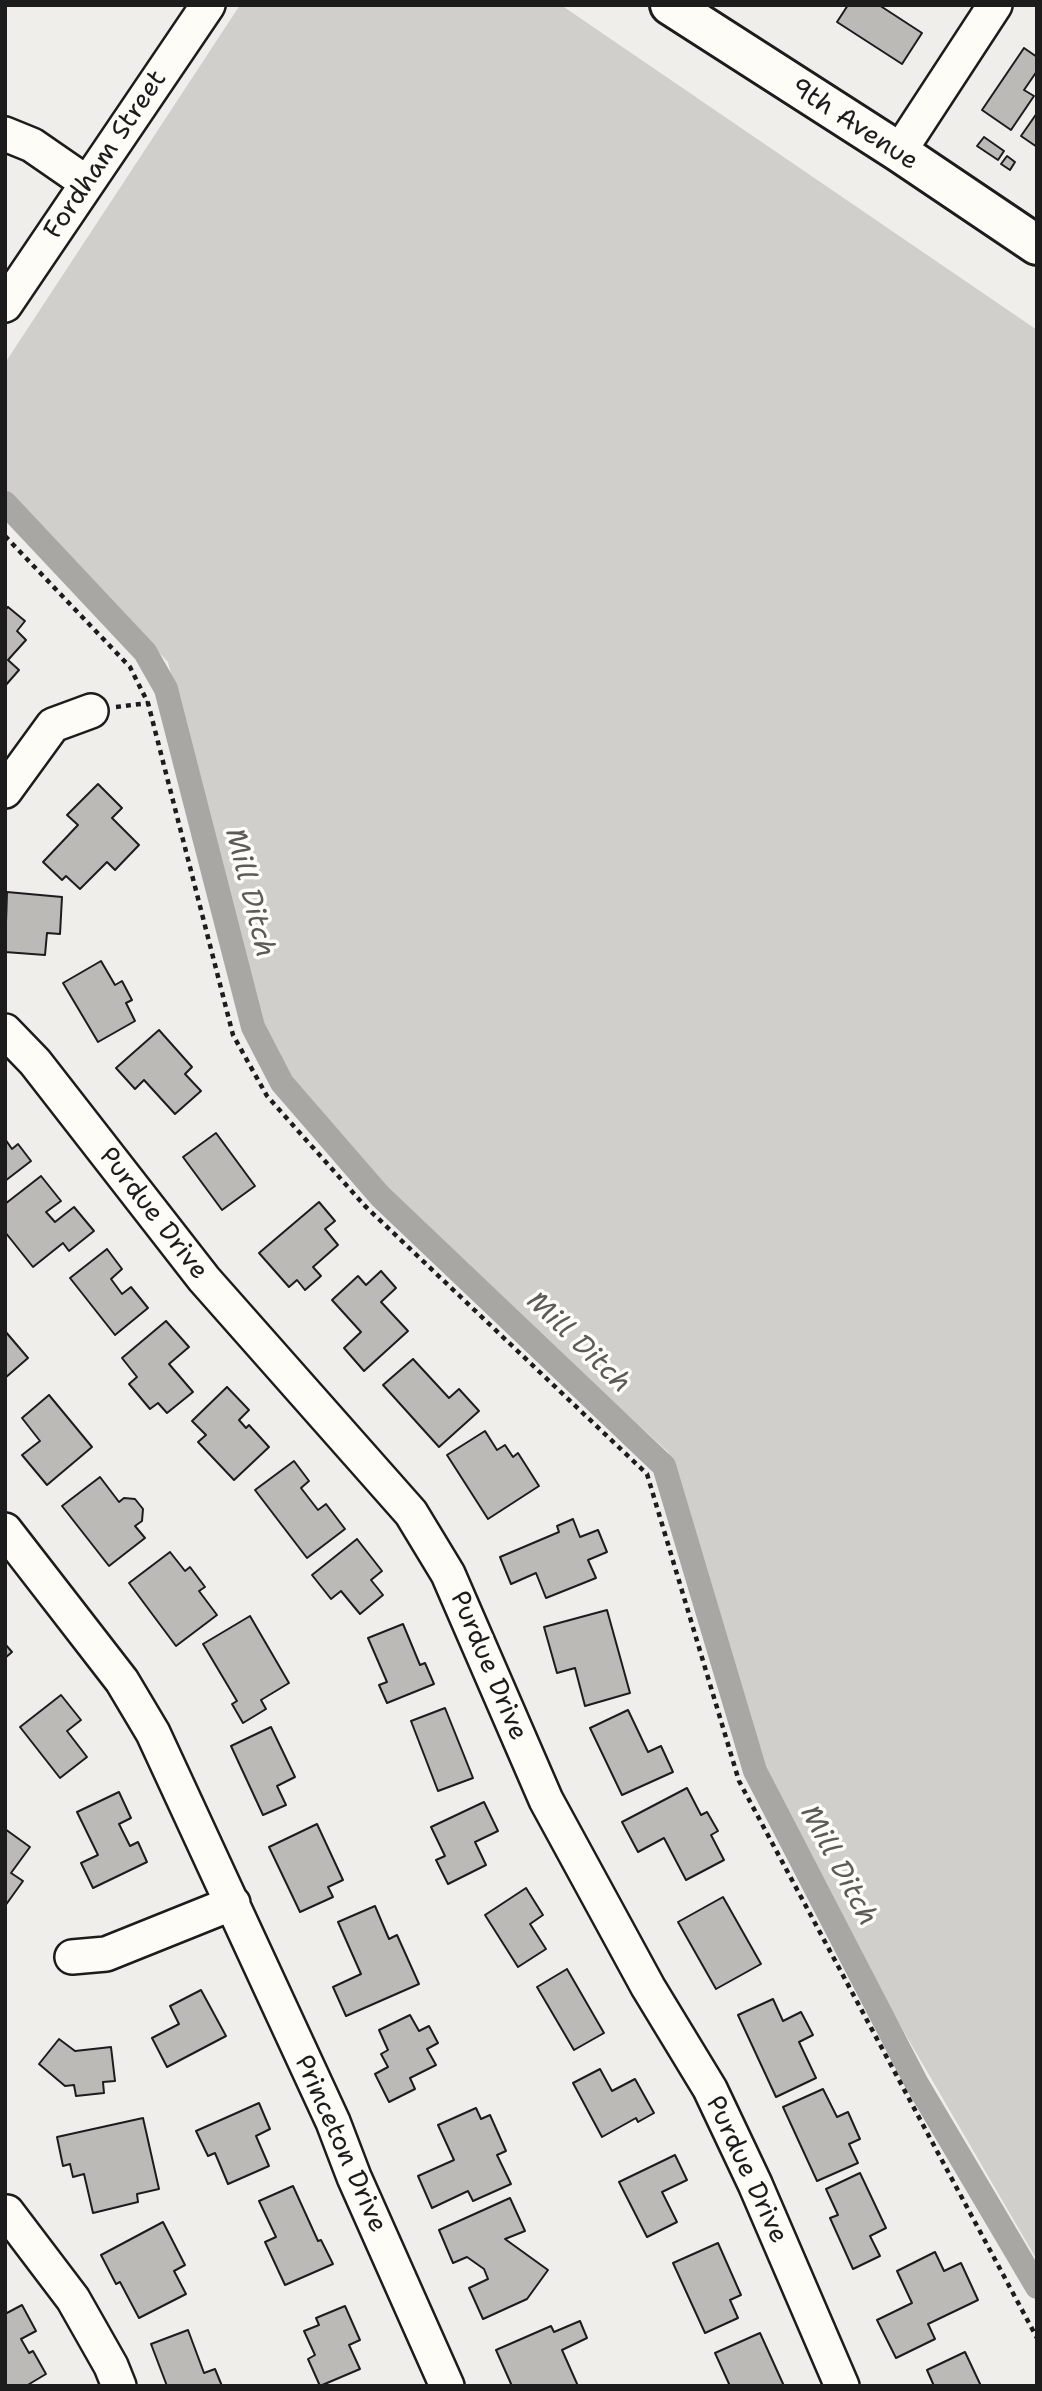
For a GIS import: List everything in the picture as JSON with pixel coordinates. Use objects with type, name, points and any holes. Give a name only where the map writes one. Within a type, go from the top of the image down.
[{"type":"main road","name":"9th Avenue","points":[[670,5],[899,152],[1037,245]]},
{"type":"street","name":"Fordham Street","points":[[5,305],[208,5]]},
{"type":"street","points":[[899,152],[995,5]]},
{"type":"street","points":[[5,134],[32,145],[86,183]]},
{"type":"street","points":[[5,791],[53,725],[91,710]]},
{"type":"street","name":"Purdue Drive","points":[[5,1031],[35,1062],[204,1279],[411,1513],[449,1574],[546,1800],[648,1987],[709,2089],[755,2184],[842,2386]]},
{"type":"street","name":"Princeton Drive","points":[[5,1531],[122,1681],[153,1733],[333,2122],[354,2177],[447,2386]]},
{"type":"street","points":[[72,1957],[106,1954],[233,1903]]},
{"type":"street","points":[[7,2211],[73,2300],[111,2366],[119,2386]]},
{"type":"path","points":[[5,537],[130,667],[148,703],[233,1035],[267,1096],[365,1206],[647,1474],[739,1781],[1037,2338]]},
{"type":"shaded area","points":[[240,5],[561,5],[1037,330],[1037,2260],[834,1912],[752,1742],[668,1452],[379,1187],[290,1078],[264,1033],[168,662],[5,491],[5,363]]},
{"type":"building","points":[[848,5],[879,5],[922,33],[902,64],[837,22]]},
{"type":"building","points":[[1024,48],[1037,57],[1037,71],[1024,90],[1034,96],[1011,130],[982,110]]},
{"type":"building","points":[[1037,113],[1037,147],[1021,136]]},
{"type":"building","points":[[984,137],[1004,151],[998,160],[977,146]]},
{"type":"building","points":[[1007,156],[1015,162],[1010,170],[1001,164]]},
{"type":"building","points":[[8,607],[25,621],[17,631],[26,640],[8,660],[19,670],[5,686],[5,610]]},
{"type":"building","points":[[98,784],[122,808],[112,818],[139,845],[115,870],[107,862],[80,889],[66,876],[62,880],[43,862],[78,825],[67,815]]},
{"type":"building","points":[[7,892],[62,897],[60,934],[47,933],[45,955],[5,952]]},
{"type":"building","points":[[101,961],[115,985],[122,981],[132,1000],[126,1003],[135,1021],[98,1042],[63,983]]},
{"type":"building","points":[[159,1030],[192,1067],[185,1074],[201,1091],[175,1114],[144,1080],[135,1089],[116,1068]]},
{"type":"building","points":[[216,1133],[255,1186],[222,1210],[183,1157]]},
{"type":"building","points":[[5,1139],[12,1149],[18,1144],[31,1161],[5,1181]]},
{"type":"building","points":[[41,1176],[61,1201],[46,1212],[55,1222],[74,1207],[94,1231],[69,1251],[63,1243],[33,1267],[5,1232],[5,1204]]},
{"type":"building","points":[[319,1202],[335,1221],[325,1229],[338,1245],[313,1267],[321,1276],[305,1290],[297,1280],[289,1287],[259,1253]]},
{"type":"building","points":[[107,1249],[122,1269],[111,1279],[122,1294],[131,1287],[148,1308],[115,1335],[70,1278]]},
{"type":"building","points":[[381,1271],[396,1288],[381,1302],[408,1331],[364,1371],[344,1348],[361,1332],[332,1300],[358,1276],[366,1285]]},
{"type":"building","points":[[166,1321],[189,1347],[169,1364],[193,1392],[167,1413],[158,1403],[150,1409],[129,1384],[137,1377],[122,1358]]},
{"type":"building","points":[[5,1331],[28,1358],[5,1378]]},
{"type":"building","points":[[413,1359],[449,1398],[459,1389],[479,1411],[439,1447],[383,1385]]},
{"type":"building","points":[[227,1387],[249,1410],[239,1420],[246,1428],[249,1425],[269,1447],[234,1480],[198,1442],[206,1435],[192,1421]]},
{"type":"building","points":[[49,1395],[92,1447],[47,1485],[22,1455],[40,1441],[22,1418]]},
{"type":"building","points":[[485,1431],[497,1450],[505,1445],[513,1457],[518,1453],[539,1486],[488,1519],[447,1455]]},
{"type":"building","points":[[294,1461],[309,1481],[301,1488],[318,1510],[326,1504],[345,1529],[307,1558],[255,1490]]},
{"type":"building","points":[[100,1477],[119,1502],[124,1498],[135,1499],[143,1509],[142,1521],[135,1526],[145,1538],[109,1566],[62,1506]]},
{"type":"building","points":[[573,1519],[580,1537],[598,1530],[607,1552],[588,1560],[596,1578],[546,1598],[536,1573],[511,1584],[500,1557],[559,1532],[557,1526]]},
{"type":"building","points":[[357,1539],[382,1571],[371,1580],[383,1595],[360,1614],[341,1591],[331,1599],[312,1575]]},
{"type":"building","points":[[170,1552],[185,1571],[190,1567],[205,1587],[199,1591],[217,1615],[176,1646],[129,1583]]},
{"type":"building","points":[[607,1610],[630,1693],[585,1706],[575,1668],[557,1673],[544,1627]]},
{"type":"building","points":[[250,1616],[289,1683],[261,1700],[266,1709],[243,1723],[232,1704],[237,1701],[203,1644]]},
{"type":"building","points":[[403,1624],[420,1665],[425,1663],[434,1684],[387,1703],[379,1685],[387,1682],[368,1638]]},
{"type":"building","points":[[5,1644],[12,1652],[5,1658]]},
{"type":"building","points":[[61,1695],[81,1720],[67,1731],[87,1757],[60,1778],[20,1727]]},
{"type":"building","points":[[445,1708],[473,1778],[438,1791],[411,1721]]},
{"type":"building","points":[[628,1710],[648,1752],[661,1746],[673,1772],[622,1795],[590,1728]]},
{"type":"building","points":[[271,1727],[295,1777],[277,1786],[286,1805],[263,1815],[231,1746]]},
{"type":"building","points":[[687,1788],[701,1815],[707,1812],[718,1831],[711,1835],[724,1860],[686,1880],[664,1838],[638,1852],[622,1822]]},
{"type":"building","points":[[119,1792],[131,1818],[119,1824],[130,1846],[138,1842],[147,1862],[93,1888],[81,1863],[98,1855],[77,1812]]},
{"type":"building","points":[[484,1802],[498,1831],[475,1842],[486,1865],[448,1884],[436,1860],[445,1856],[431,1827]]},
{"type":"building","points":[[317,1824],[343,1880],[328,1887],[333,1897],[300,1912],[269,1847]]},
{"type":"building","points":[[5,1829],[30,1847],[11,1873],[23,1881],[5,1906]]},
{"type":"building","points":[[526,1888],[543,1915],[530,1924],[546,1949],[518,1967],[485,1915]]},
{"type":"building","points":[[723,1897],[761,1964],[716,1989],[678,1922]]},
{"type":"building","points":[[375,1906],[389,1939],[397,1935],[419,1984],[346,2016],[333,1987],[361,1974],[338,1922]]},
{"type":"building","points":[[567,1969],[604,2033],[574,2050],[537,1987]]},
{"type":"building","points":[[201,1990],[226,2036],[167,2067],[152,2038],[179,2024],[170,2006]]},
{"type":"building","points":[[773,1999],[783,2021],[801,2012],[813,2035],[799,2042],[816,2078],[776,2097],[738,2015]]},
{"type":"building","points":[[410,2015],[419,2031],[429,2026],[438,2043],[427,2049],[436,2065],[410,2078],[415,2089],[389,2102],[375,2074],[388,2067],[381,2054],[388,2050],[379,2030]]},
{"type":"building","points":[[59,2039],[75,2051],[111,2047],[115,2081],[103,2082],[104,2093],[76,2096],[74,2085],[65,2086],[39,2064]]},
{"type":"building","points":[[600,2069],[612,2091],[635,2079],[654,2113],[638,2122],[636,2118],[602,2137],[573,2083]]},
{"type":"building","points":[[823,2089],[837,2117],[848,2112],[860,2139],[849,2144],[858,2163],[817,2181],[783,2107]]},
{"type":"building","points":[[259,2103],[270,2129],[256,2136],[269,2166],[228,2184],[215,2153],[208,2156],[196,2131]]},
{"type":"building","points":[[476,2108],[481,2119],[490,2115],[506,2151],[497,2155],[511,2184],[473,2201],[468,2191],[432,2208],[418,2176],[454,2160],[438,2125]]},
{"type":"building","points":[[143,2118],[159,2189],[137,2194],[138,2202],[93,2213],[84,2174],[73,2177],[70,2164],[63,2166],[57,2137]]},
{"type":"building","points":[[675,2155],[687,2180],[662,2192],[677,2222],[647,2237],[619,2182]]},
{"type":"building","points":[[860,2173],[886,2228],[870,2236],[880,2256],[853,2269],[830,2218],[838,2215],[826,2189]]},
{"type":"building","points":[[293,2186],[318,2241],[321,2240],[333,2264],[285,2285],[265,2242],[276,2237],[259,2201]]},
{"type":"building","points":[[510,2198],[525,2231],[505,2239],[548,2270],[527,2299],[483,2319],[469,2288],[488,2279],[484,2269],[467,2257],[453,2263],[439,2230]]},
{"type":"building","points":[[163,2222],[185,2265],[174,2271],[186,2294],[139,2318],[120,2282],[116,2284],[101,2255]]},
{"type":"building","points":[[718,2243],[741,2295],[730,2300],[738,2318],[705,2333],[673,2263]]},
{"type":"building","points":[[935,2252],[944,2271],[961,2263],[978,2300],[928,2324],[935,2339],[896,2358],[877,2320],[912,2303],[897,2271]]},
{"type":"building","points":[[22,2305],[36,2331],[21,2339],[29,2353],[33,2351],[46,2374],[26,2386],[5,2386],[5,2314]]},
{"type":"building","points":[[345,2306],[360,2340],[349,2345],[360,2369],[320,2386],[308,2359],[315,2355],[304,2331],[319,2325],[316,2318]]},
{"type":"building","points":[[580,2321],[587,2338],[562,2350],[578,2386],[512,2386],[496,2350],[551,2326],[554,2332]]},
{"type":"building","points":[[188,2330],[204,2373],[215,2369],[222,2386],[167,2386],[151,2344]]},
{"type":"building","points":[[760,2333],[784,2386],[730,2386],[715,2353]]},
{"type":"building","points":[[965,2352],[981,2386],[934,2386],[927,2370]]},
{"type":"waterway","name":"Mill Ditch","points":[[5,503],[145,652],[166,689],[253,1027],[282,1083],[380,1196],[664,1466],[755,1771],[916,2082],[1037,2287]]}]
